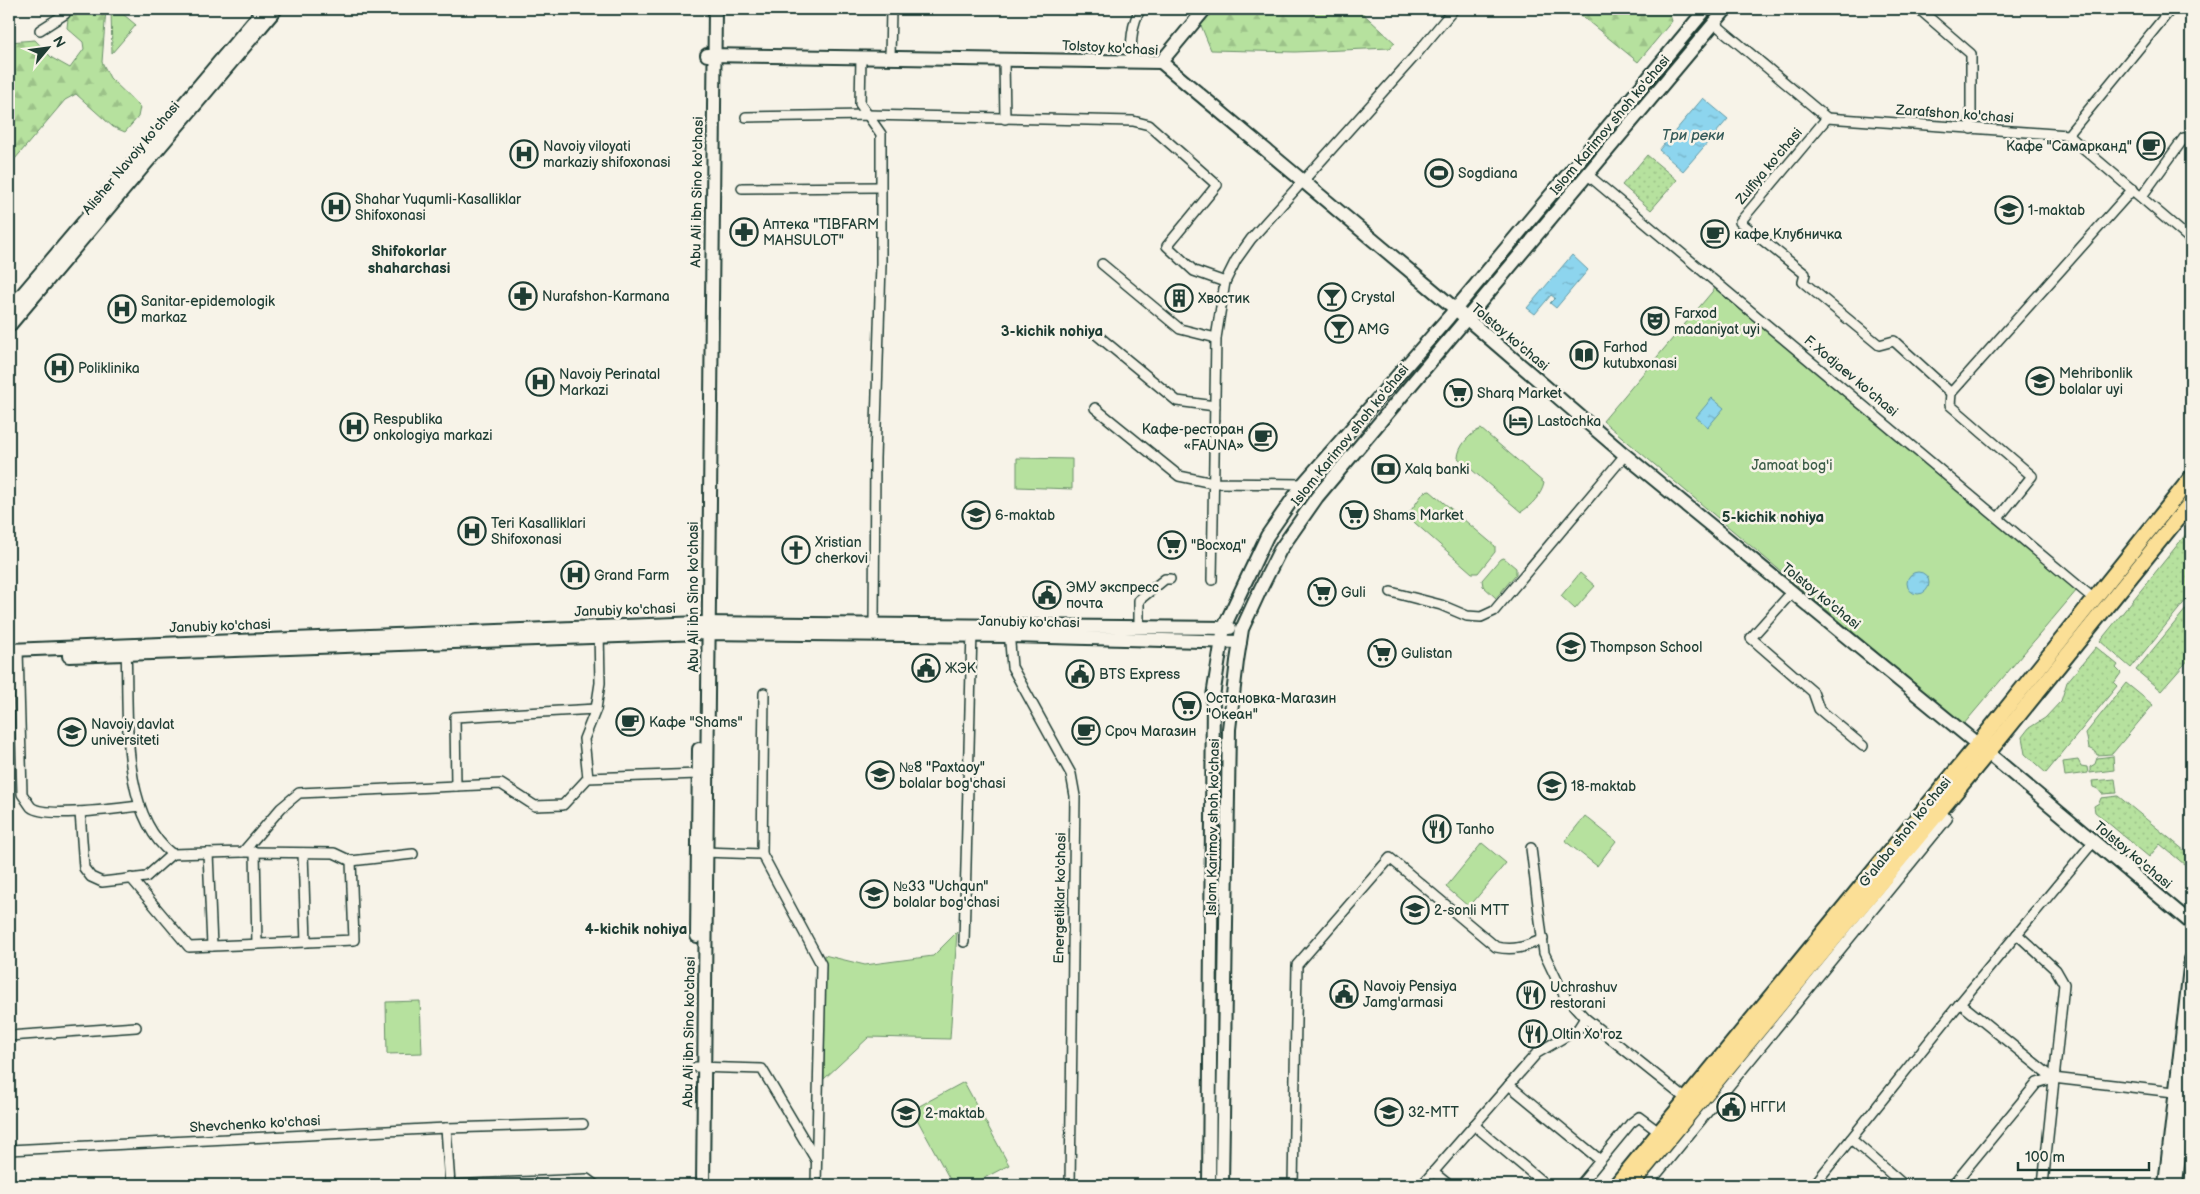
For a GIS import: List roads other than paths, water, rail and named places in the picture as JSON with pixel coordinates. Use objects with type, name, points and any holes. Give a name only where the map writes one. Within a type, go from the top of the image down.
[{"type":"main road","name":"Alisher Navoiy ko'chasi","points":[[9,310],[264,9]]},
{"type":"main road","name":"Alisher Navoiy ko'chasi","points":[[9,326],[276,9]]},
{"type":"main road","name":"Abu Ali ibn Sino ko'chasi","points":[[707,9],[711,55]]},
{"type":"main road","name":"Abu Ali ibn Sino ko'chasi","points":[[695,1185],[700,1067],[711,55],[714,9]]},
{"type":"main road","points":[[1160,62],[1205,9]]},
{"type":"main road","name":"Islom Karimov shoh ko'chasi","points":[[1209,1185],[1213,696],[1224,627],[1267,536],[1303,484],[1455,310],[1706,9]]},
{"type":"main road","name":"Islom Karimov shoh ko'chasi","points":[[1222,1185],[1229,729],[1242,629],[1280,550],[1317,497],[1726,9]]},
{"type":"main road","name":"Tolstoy ko'chasi","points":[[711,55],[1160,62],[1466,318],[1625,455],[1983,748],[2191,923]]},
{"type":"main road","name":"G'alaba shoh ko'chasi","points":[[1631,1185],[1711,1098],[1940,810],[1983,748],[2094,598],[2191,478]]},
{"type":"main road","name":"G'alaba shoh ko'chasi","points":[[1616,1185],[1686,1099],[2191,502]]},
{"type":"main road","name":"Janubiy ko'chasi","points":[[13,654],[705,628],[874,626],[972,626],[1009,631],[1240,642]]},
{"type":"main road","name":"Janubiy ko'chasi","points":[[705,628],[1009,631],[1224,627],[1242,629]]},
{"type":"main road","name":"Abu Ali ibn Sino ko'chasi","points":[[702,852],[698,774],[705,628]]},
{"type":"main road","points":[[2165,1185],[2174,1092],[2191,960]]},
{"type":"main road","points":[[2176,1185],[2191,1034]]},
{"type":"main road","name":"Abu Ali ibn Sino ko'chasi","points":[[700,1067],[703,1185]]},
{"type":"street","points":[[40,30],[65,14],[65,9]]},
{"type":"street","points":[[890,9],[890,58]]},
{"type":"street","points":[[1212,580],[1216,338],[1225,282],[1236,260],[1251,239],[1414,57],[1454,9]]},
{"type":"street","points":[[1919,9],[1970,54],[1971,129]]},
{"type":"street","points":[[2171,9],[2068,136],[2142,196],[2191,240]]},
{"type":"street","points":[[1131,62],[1131,44],[1137,10]]},
{"type":"street","points":[[1714,23],[1827,118]]},
{"type":"street","points":[[861,57],[860,104],[881,134],[882,264],[875,458],[874,626]]},
{"type":"street","points":[[1004,60],[1005,118]]},
{"type":"street","points":[[746,117],[867,115],[1005,118],[1133,121],[1149,126],[1217,185],[1166,246],[1194,271],[1225,282]]},
{"type":"street","name":"Zarafshon ko'chasi","points":[[1827,118],[2068,136]]},
{"type":"street","name":"Zulfiya ko'chasi","points":[[1827,118],[1740,222],[1805,274],[1803,282],[1879,344],[1894,341],[1951,393]]},
{"type":"street","points":[[2142,196],[2184,138],[2191,143]]},
{"type":"street","name":"F. Xodjaev ko'chasi","points":[[1588,175],[2094,598]]},
{"type":"street","points":[[742,188],[880,187]]},
{"type":"street","points":[[1999,517],[2032,476],[1950,406],[1951,393],[2133,189]]},
{"type":"street","points":[[1102,264],[1180,329],[1216,338]]},
{"type":"street","points":[[1097,335],[1177,401],[1215,406]]},
{"type":"street","points":[[1095,408],[1179,476],[1213,483],[1303,484]]},
{"type":"street","points":[[1391,592],[1441,605],[1467,616],[1481,617],[1494,611],[1625,455]]},
{"type":"street","points":[[1139,628],[1139,600],[1164,579],[1170,579]]},
{"type":"street","points":[[1792,592],[1751,638],[1812,692],[1819,709],[1863,746]]},
{"type":"street","points":[[964,942],[972,626]]},
{"type":"street","name":"Energetiklar ko'chasi","points":[[1009,631],[1012,667],[1071,774],[1075,796],[1070,1185]]},
{"type":"street","points":[[588,778],[584,739],[596,709],[600,683],[599,632]]},
{"type":"street","points":[[126,649],[131,772],[140,806],[160,845],[172,854],[242,852],[334,853],[350,861],[414,854]]},
{"type":"street","points":[[13,654],[22,794],[32,808],[47,812],[80,812],[140,806]]},
{"type":"street","points":[[764,693],[762,854],[821,964],[816,1185]]},
{"type":"street","points":[[456,786],[455,717],[596,709]]},
{"type":"street","points":[[242,852],[281,808],[299,793],[501,784],[535,806],[563,805],[588,778],[698,774]]},
{"type":"street","points":[[80,812],[84,868],[91,877],[102,882],[146,877],[172,854]]},
{"type":"street","points":[[1814,1185],[1960,1003],[2094,841]]},
{"type":"street","points":[[1531,848],[1544,953],[1564,996],[1586,1018],[1686,1099]]},
{"type":"street","points":[[255,852],[257,944]]},
{"type":"street","points":[[702,852],[762,854]]},
{"type":"street","points":[[208,853],[212,946]]},
{"type":"street","points":[[303,853],[306,942]]},
{"type":"street","points":[[1292,1185],[1297,965],[1390,858],[1496,947],[1510,950],[1524,948],[1543,939]]},
{"type":"street","points":[[131,878],[189,947],[354,940],[350,861]]},
{"type":"street","points":[[2017,934],[2056,970],[2064,984],[2064,1003],[2053,1078],[2043,1185]]},
{"type":"street","points":[[1960,1003],[2053,1078]]},
{"type":"street","points":[[1422,1185],[1537,1053],[1578,1029],[1586,1018]]},
{"type":"street","points":[[9,1036],[136,1027]]},
{"type":"street","points":[[700,1067],[762,1069],[816,1161]]},
{"type":"street","points":[[1953,1185],[2038,1083],[2053,1078],[2174,1092]]},
{"type":"street","points":[[1509,1085],[1600,1160]]},
{"type":"street","points":[[1648,1185],[1711,1098]]},
{"type":"street","points":[[1580,1185],[1631,1123],[1639,1117],[1659,1132]]},
{"type":"street","name":"Shevchenko ko'chasi","points":[[9,1150],[446,1128],[583,1124]]},
{"type":"street","points":[[1474,1125],[1546,1185]]},
{"type":"street","points":[[446,1128],[450,1185],[587,1179],[595,1185]]},
{"type":"street","points":[[1851,1139],[1904,1185]]},
{"type":"street","points":[[1433,1172],[1449,1185]]},
{"type":"water","name":"Три реки","points":[[1703,98],[1728,119],[1683,171],[1659,150]]},
{"type":"water","points":[[1572,255],[1588,270],[1556,308],[1550,303],[1555,298],[1551,295],[1535,314],[1527,308]]},
{"type":"water","points":[[1712,398],[1724,408],[1708,427],[1696,417]]},
{"type":"water","points":[[1918,572],[1928,579],[1929,583],[1922,593],[1918,594],[1908,587],[1907,583],[1914,573]]},
{"type":"place","name":"Кафе \"Самарканд\"","points":[[2151,146]]},
{"type":"place","name":"Navoiy viloyati markaziy shifoxonasi","points":[[524,154]]},
{"type":"place","name":"Sogdiana","points":[[1439,173]]},
{"type":"place","name":"Shahar Yuqumli-Kasalliklar Shifoxonasi","points":[[336,207]]},
{"type":"place","name":"1-maktab","points":[[2009,210]]},
{"type":"place","name":"Аптека \"TIBFARM MAHSULOT\"","points":[[744,232]]},
{"type":"place","name":"кафе Клубничка","points":[[1715,234]]},
{"type":"place","name":"Nurafshon-Karmana","points":[[523,296]]},
{"type":"place","name":"Crystal","points":[[1332,297]]},
{"type":"place","name":"Хвостик","points":[[1179,298]]},
{"type":"place","name":"Sanitar-epidemologik markaz","points":[[122,309]]},
{"type":"place","name":"Farxod madaniyat uyi","points":[[1655,321]]},
{"type":"place","name":"AMG","points":[[1339,329]]},
{"type":"place","name":"Farhod kutubxonasi","points":[[1584,355]]},
{"type":"place","name":"Poliklinika","points":[[59,368]]},
{"type":"place","name":"Mehribonlik bolalar uyi","points":[[2040,381]]},
{"type":"place","name":"Navoiy Perinatal Markazi","points":[[540,382]]},
{"type":"place","name":"Sharq Market","points":[[1458,393]]},
{"type":"place","name":"Lastochka","points":[[1518,421]]},
{"type":"place","name":"Respublika onkologiya markazi","points":[[354,427]]},
{"type":"place","name":"Кафе-ресторан «FAUNA»","points":[[1263,437]]},
{"type":"place","name":"Xalq banki","points":[[1386,469]]},
{"type":"place","name":"6-maktab","points":[[976,515]]},
{"type":"place","name":"Shams Market","points":[[1354,515]]},
{"type":"place","name":"Teri Kasalliklari Shifoxonasi","points":[[472,531]]},
{"type":"place","name":"\"Восход\"","points":[[1172,545]]},
{"type":"place","name":"Xristian cherkovi","points":[[796,550]]},
{"type":"place","name":"Grand Farm","points":[[575,575]]},
{"type":"place","name":"Guli","points":[[1322,592]]},
{"type":"place","name":"ЭМУ экспресс почта","points":[[1047,595]]},
{"type":"place","name":"Thompson School","points":[[1571,647]]},
{"type":"place","name":"Gulistan","points":[[1382,653]]},
{"type":"place","name":"ЖЭК","points":[[926,668]]},
{"type":"place","name":"BTS Express","points":[[1080,674]]},
{"type":"place","name":"Остановка-Магазин \"Океан\"","points":[[1187,706]]},
{"type":"place","name":"Кафе \"Shams\"","points":[[630,722]]},
{"type":"place","name":"Сроч Магазин","points":[[1086,731]]},
{"type":"place","name":"Navoiy davlat universiteti","points":[[72,732]]},
{"type":"place","name":"№8 \"Paxtaoy\" bolalar bog'chasi","points":[[880,775]]},
{"type":"place","name":"18-maktab","points":[[1552,786]]},
{"type":"place","name":"Tanho","points":[[1437,829]]},
{"type":"place","name":"№33 \"Uchqun\" bolalar bog'chasi","points":[[874,894]]},
{"type":"place","name":"2-sonli MTT","points":[[1415,910]]},
{"type":"place","name":"Navoiy Pensiya Jamg'armasi","points":[[1344,994]]},
{"type":"place","name":"Uchrashuv restorani","points":[[1531,995]]},
{"type":"place","name":"Oltin Xo'roz","points":[[1533,1034]]},
{"type":"place","name":"НГГИ","points":[[1731,1107]]},
{"type":"place","name":"32-MTT","points":[[1389,1112]]},
{"type":"place","name":"2-maktab","points":[[906,1113]]},
{"type":"district","name":"Shifokorlar shaharchasi","points":[[409,260]]},
{"type":"district","name":"3-kichik nohiya","points":[[1052,331]]},
{"type":"district","name":"5-kichik nohiya","points":[[1773,517]]},
{"type":"district","name":"4-kichik nohiya","points":[[636,929]]},
{"type":"park label","name":"Jamoat bog'i","points":[[1792,465]]}]
